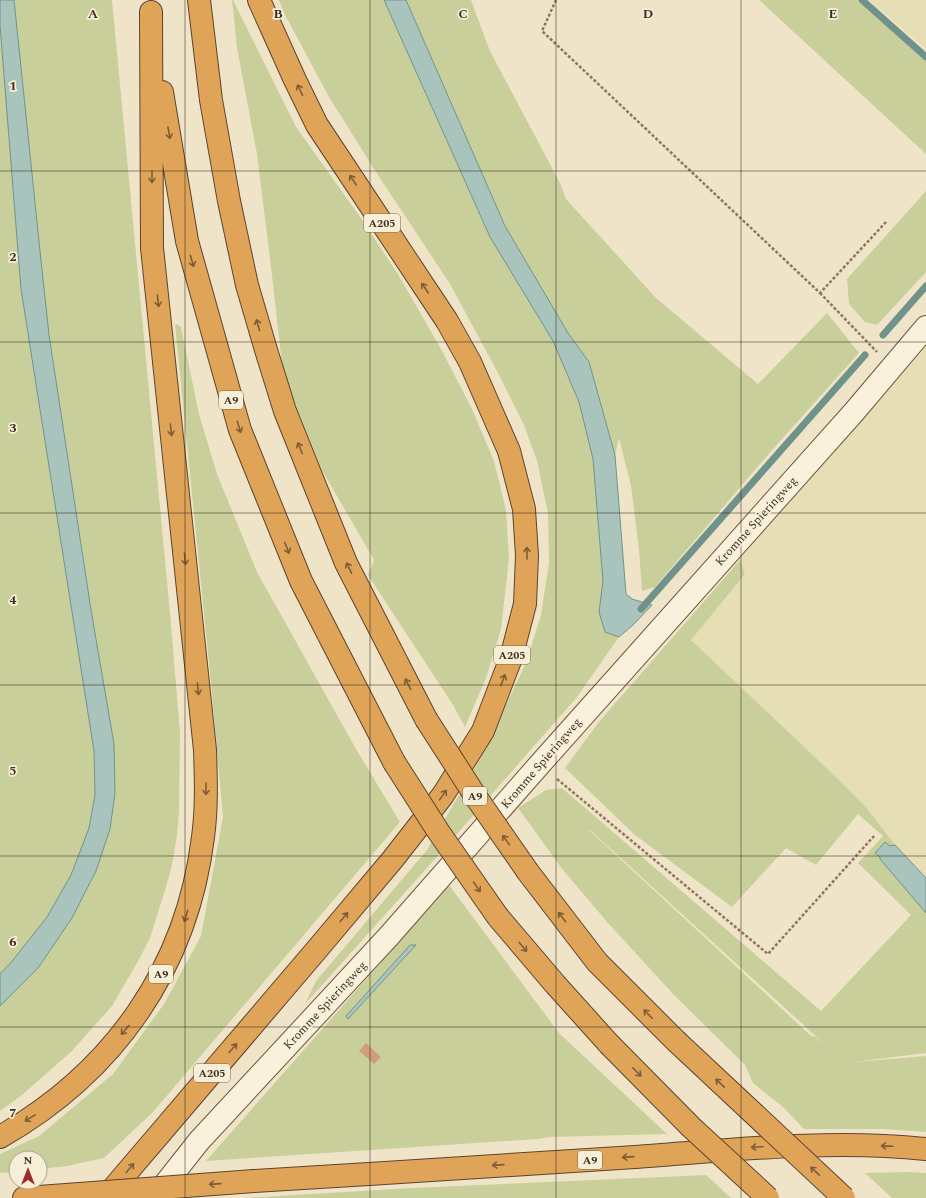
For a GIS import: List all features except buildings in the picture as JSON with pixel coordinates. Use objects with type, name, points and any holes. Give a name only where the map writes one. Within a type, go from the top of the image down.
[{"type":"highway","name":"A9","points":[[199,0],[211,100],[247,285],[285,411],[346,564],[426,719],[478,800],[528,872],[596,962],[676,1042],[844,1198]]},
{"type":"highway","name":"A205","points":[[105,1198],[319,947],[393,859],[444,795],[483,731],[511,658],[525,604],[527,556],[524,508],[509,451],[470,362],[447,320],[317,125],[259,0]]},
{"type":"highway","name":"A9","points":[[150,6],[166,116],[187,241],[240,430],[301,581],[394,762],[438,831],[498,917],[555,984],[609,1044],[691,1127],[768,1198]]},
{"type":"highway","name":"A9","points":[[0,1137],[36,1115],[69,1089],[99,1061],[131,1023],[160,976],[173,951],[186,917],[198,872],[204,836],[206,791],[205,750],[152,248],[150,6]]},
{"type":"highway","name":"A9","points":[[32,1198],[254,1181],[636,1157],[742,1148],[833,1144],[898,1146],[926,1149]]},
{"type":"street","name":"Kromme Spieringweg","points":[[154,1198],[199,1141],[389,936],[540,764],[849,418],[926,327]]},
{"type":"path","points":[[556,0],[542,31],[820,293],[892,366]]},
{"type":"path","points":[[820,293],[887,222]]},
{"type":"path","points":[[540,764],[768,954],[874,836]]},
{"type":"shaded area","points":[[869,0],[926,0],[926,49]]},
{"type":"shaded area","points":[[926,342],[926,878],[895,845],[865,806],[691,640],[745,574],[740,560],[760,534]]},
{"type":"green space","points":[[14,0],[112,0],[180,732],[179,811],[177,835],[172,865],[150,938],[112,1006],[71,1052],[22,1095],[0,1111],[0,1006],[38,968],[72,918],[96,871],[110,829],[115,793],[114,744],[91,610],[49,335]]},
{"type":"green space","points":[[232,0],[296,127],[363,221],[399,276],[441,349],[472,409],[494,461],[506,510],[509,558],[501,629],[486,678],[465,727],[453,705],[368,575],[374,560],[322,470],[283,373],[257,154],[237,48]]},
{"type":"green space","points":[[279,0],[384,0],[490,237],[553,341],[579,402],[593,459],[603,581],[599,612],[605,632],[619,637],[577,697],[305,1004],[316,981],[427,850],[481,757],[526,663],[541,615],[549,563],[548,513],[537,461],[524,425],[497,371],[450,284],[374,169],[329,97],[284,13]]},
{"type":"green space","points":[[406,0],[471,0],[490,51],[560,183],[566,199],[656,298],[758,384],[827,313],[859,353],[766,457],[655,587],[642,591],[639,550],[631,486],[619,438],[615,455],[589,362],[568,333],[505,226]]},
{"type":"green space","points":[[759,0],[857,0],[926,61],[926,154]]},
{"type":"green space","points":[[0,25],[21,289],[94,751],[95,795],[89,828],[71,875],[47,917],[0,974]]},
{"type":"green space","points":[[926,191],[926,272],[877,325],[865,322],[849,304],[847,279]]},
{"type":"green space","points":[[177,324],[181,327],[199,414],[217,474],[257,572],[356,749],[400,822],[153,1112],[104,1158],[67,1166],[48,1168],[48,1150],[9,1150],[39,1136],[113,1074],[164,1004],[201,936],[223,817],[175,325]]},
{"type":"green space","points":[[740,560],[745,574],[691,640],[865,806],[895,845],[890,846],[881,857],[926,912],[926,1053],[855,1062],[926,1056],[926,1132],[883,1129],[804,1129],[783,1107],[753,1083],[745,1065],[674,995],[608,923],[563,870],[518,808],[546,790],[562,788],[821,1011],[911,915],[858,863],[883,836],[858,814],[816,865],[786,848],[732,907],[635,835],[565,768],[598,723]],"holes":[[[590,830],[832,1051],[816,1037],[810,1035]]]},
{"type":"green space","points":[[449,885],[559,1033],[667,1134],[550,1137],[206,1161]],"holes":[[[415,945],[348,1019],[346,1016],[410,946]]]},
{"type":"green space","points":[[8,1150],[8,1172],[0,1173],[0,1154]]},
{"type":"green space","points":[[865,1173],[926,1173],[926,1198],[892,1198]]},
{"type":"green space","points":[[706,1175],[731,1198],[244,1198],[411,1188]]},
{"type":"water","points":[[0,0],[14,0],[49,335],[91,610],[114,744],[115,793],[110,829],[96,871],[72,918],[38,968],[0,1006],[0,974],[47,917],[71,875],[89,828],[95,795],[94,751],[21,289],[0,25]]},
{"type":"water","points":[[384,0],[406,0],[505,226],[568,333],[589,362],[615,455],[626,594],[632,599],[652,605],[619,637],[605,632],[599,612],[603,581],[593,459],[579,402],[553,341],[490,237]]},
{"type":"water","points":[[885,842],[890,846],[895,845],[926,878],[926,913],[880,859],[880,857],[875,853]]},
{"type":"water","points":[[410,945],[416,945],[348,1019],[346,1016]]},
{"type":"waterway","points":[[862,0],[926,57]]},
{"type":"waterway","points":[[883,335],[926,286]]},
{"type":"waterway","points":[[641,609],[865,355]]}]
